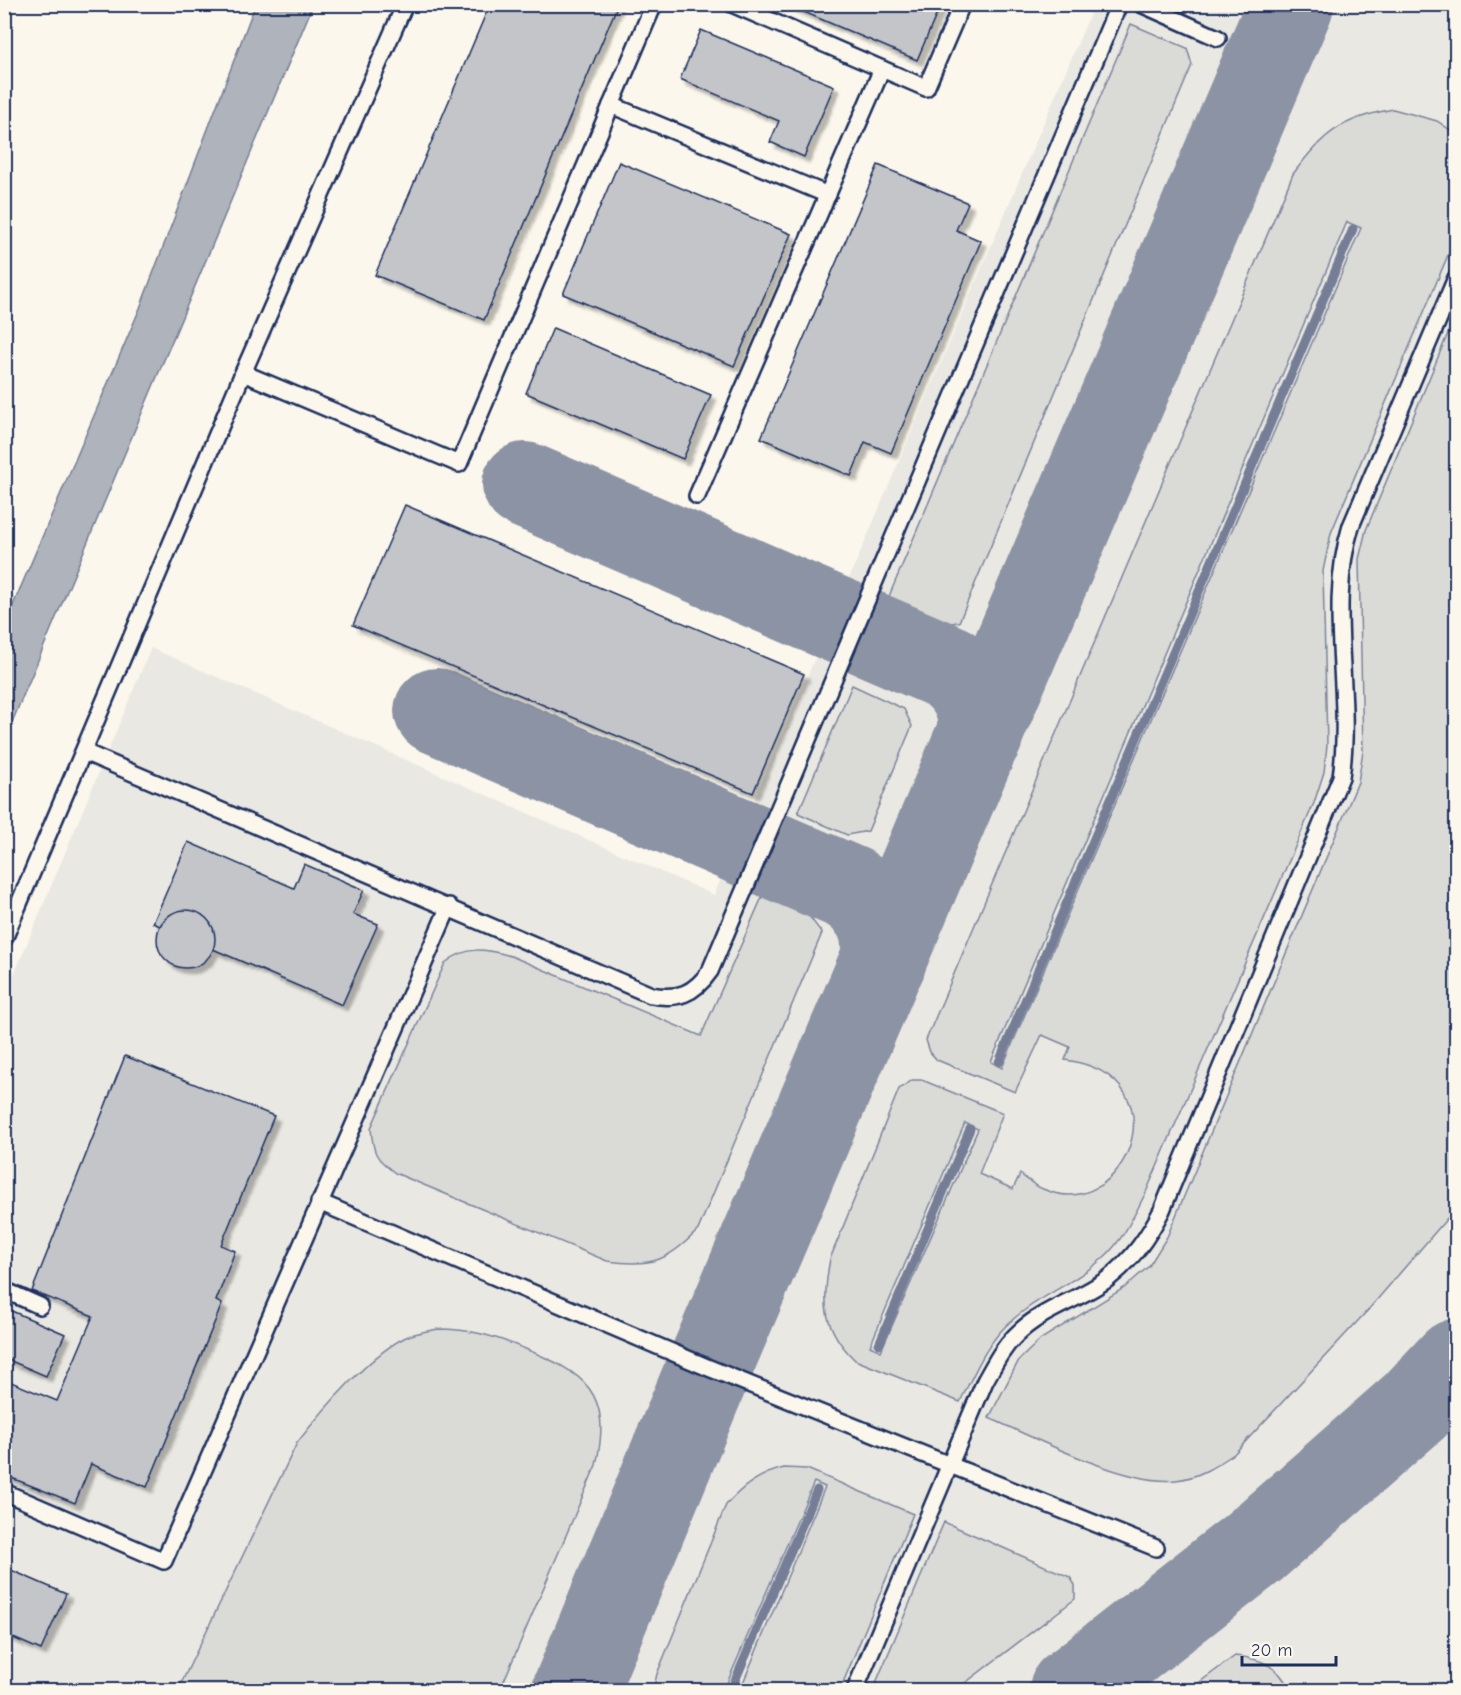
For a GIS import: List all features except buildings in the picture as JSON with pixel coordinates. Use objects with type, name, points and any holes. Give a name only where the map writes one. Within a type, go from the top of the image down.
[{"type":"lane","points":[[4,939],[243,373],[405,4]]},
{"type":"lane","points":[[243,373],[459,464],[654,4]]},
{"type":"lane","points":[[732,4],[927,88],[962,4]]},
{"type":"lane","points":[[84,752],[449,906],[651,995],[670,998],[686,995],[700,985],[710,971],[1119,4]]},
{"type":"lane","points":[[1141,4],[1218,38]]},
{"type":"lane","points":[[697,496],[882,69]]},
{"type":"lane","points":[[611,105],[828,195]]},
{"type":"lane","points":[[855,1690],[985,1382],[998,1357],[1016,1334],[1038,1318],[1114,1273],[1146,1240],[1162,1210],[1341,777],[1345,747],[1340,583],[1342,555],[1351,526],[1456,278]]},
{"type":"lane","points":[[4,1492],[164,1561],[449,906]]},
{"type":"lane","points":[[319,1202],[698,1363],[1156,1548]]},
{"type":"lane","points":[[4,1290],[40,1306]]},
{"type":"shaded area","points":[[255,5],[313,5],[5,739],[5,624],[140,308]]},
{"type":"shaded area","points":[[1094,5],[1456,5],[1456,1690],[5,1690],[5,996],[151,648],[714,895]]},
{"type":"shaded area","points":[[1131,24],[1187,48],[1192,65],[959,622],[941,624],[887,601]]},
{"type":"shaded area","points":[[1393,109],[1437,121],[1456,134],[1456,236],[1331,533],[1323,571],[1327,745],[1324,772],[1314,803],[1147,1190],[1128,1227],[1109,1252],[1090,1269],[1025,1310],[1001,1331],[983,1356],[960,1402],[855,1360],[844,1348],[830,1325],[827,1314],[826,1288],[830,1259],[899,1089],[912,1080],[922,1080],[1003,1113],[979,1174],[1013,1189],[1020,1174],[1043,1189],[1072,1195],[1098,1187],[1118,1169],[1130,1145],[1133,1118],[1124,1093],[1102,1072],[1065,1060],[1070,1047],[1042,1035],[1015,1092],[937,1060],[930,1052],[926,1040],[1293,174],[1324,138],[1346,123]],"holes":[[[1347,222],[1361,228],[1002,1068],[991,1062]],[[965,1123],[978,1129],[881,1351],[870,1346]]]},
{"type":"shaded area","points":[[1456,314],[1456,1208],[1369,1309],[1234,1454],[1206,1471],[1184,1479],[1156,1480],[1133,1476],[1082,1459],[989,1418],[1019,1360],[1041,1339],[1124,1288],[1149,1266],[1167,1237],[1358,782],[1363,751],[1359,559],[1366,530]]},
{"type":"shaded area","points":[[852,685],[904,709],[912,726],[868,831],[847,835],[798,813]]},
{"type":"shaded area","points":[[763,895],[806,912],[822,933],[698,1230],[677,1249],[657,1260],[647,1262],[607,1261],[395,1173],[379,1159],[374,1149],[371,1128],[445,963],[453,957],[476,950],[511,956],[701,1036]]},
{"type":"shaded area","points":[[438,1329],[461,1330],[492,1337],[545,1357],[563,1367],[589,1388],[597,1402],[600,1419],[600,1440],[596,1465],[500,1690],[178,1690],[297,1443],[334,1399],[381,1353],[411,1335]]},
{"type":"shaded area","points":[[784,1468],[807,1469],[913,1514],[840,1690],[740,1690],[825,1487],[814,1482],[724,1690],[653,1690],[657,1674],[726,1505],[752,1482]]},
{"type":"shaded area","points":[[944,1522],[1070,1577],[1075,1585],[1075,1599],[956,1690],[873,1690]]},
{"type":"shaded area","points":[[1235,1656],[1253,1659],[1268,1665],[1280,1675],[1290,1690],[1189,1690]]},
{"type":"waterway","points":[[999,1062],[1353,229]]},
{"type":"waterway","points":[[879,1344],[970,1129]]},
{"type":"waterway","points":[[731,1690],[817,1490]]},
{"type":"taxiway","points":[[575,1690],[709,1368],[1291,4]]},
{"type":"taxiway","points":[[525,485],[949,668],[964,682],[974,697],[980,715],[980,736]]},
{"type":"taxiway","points":[[437,711],[849,888],[867,903],[878,920],[884,940],[883,963]]},
{"type":"taxiway","points":[[1072,1690],[1252,1549],[1415,1406],[1456,1362]]}]
